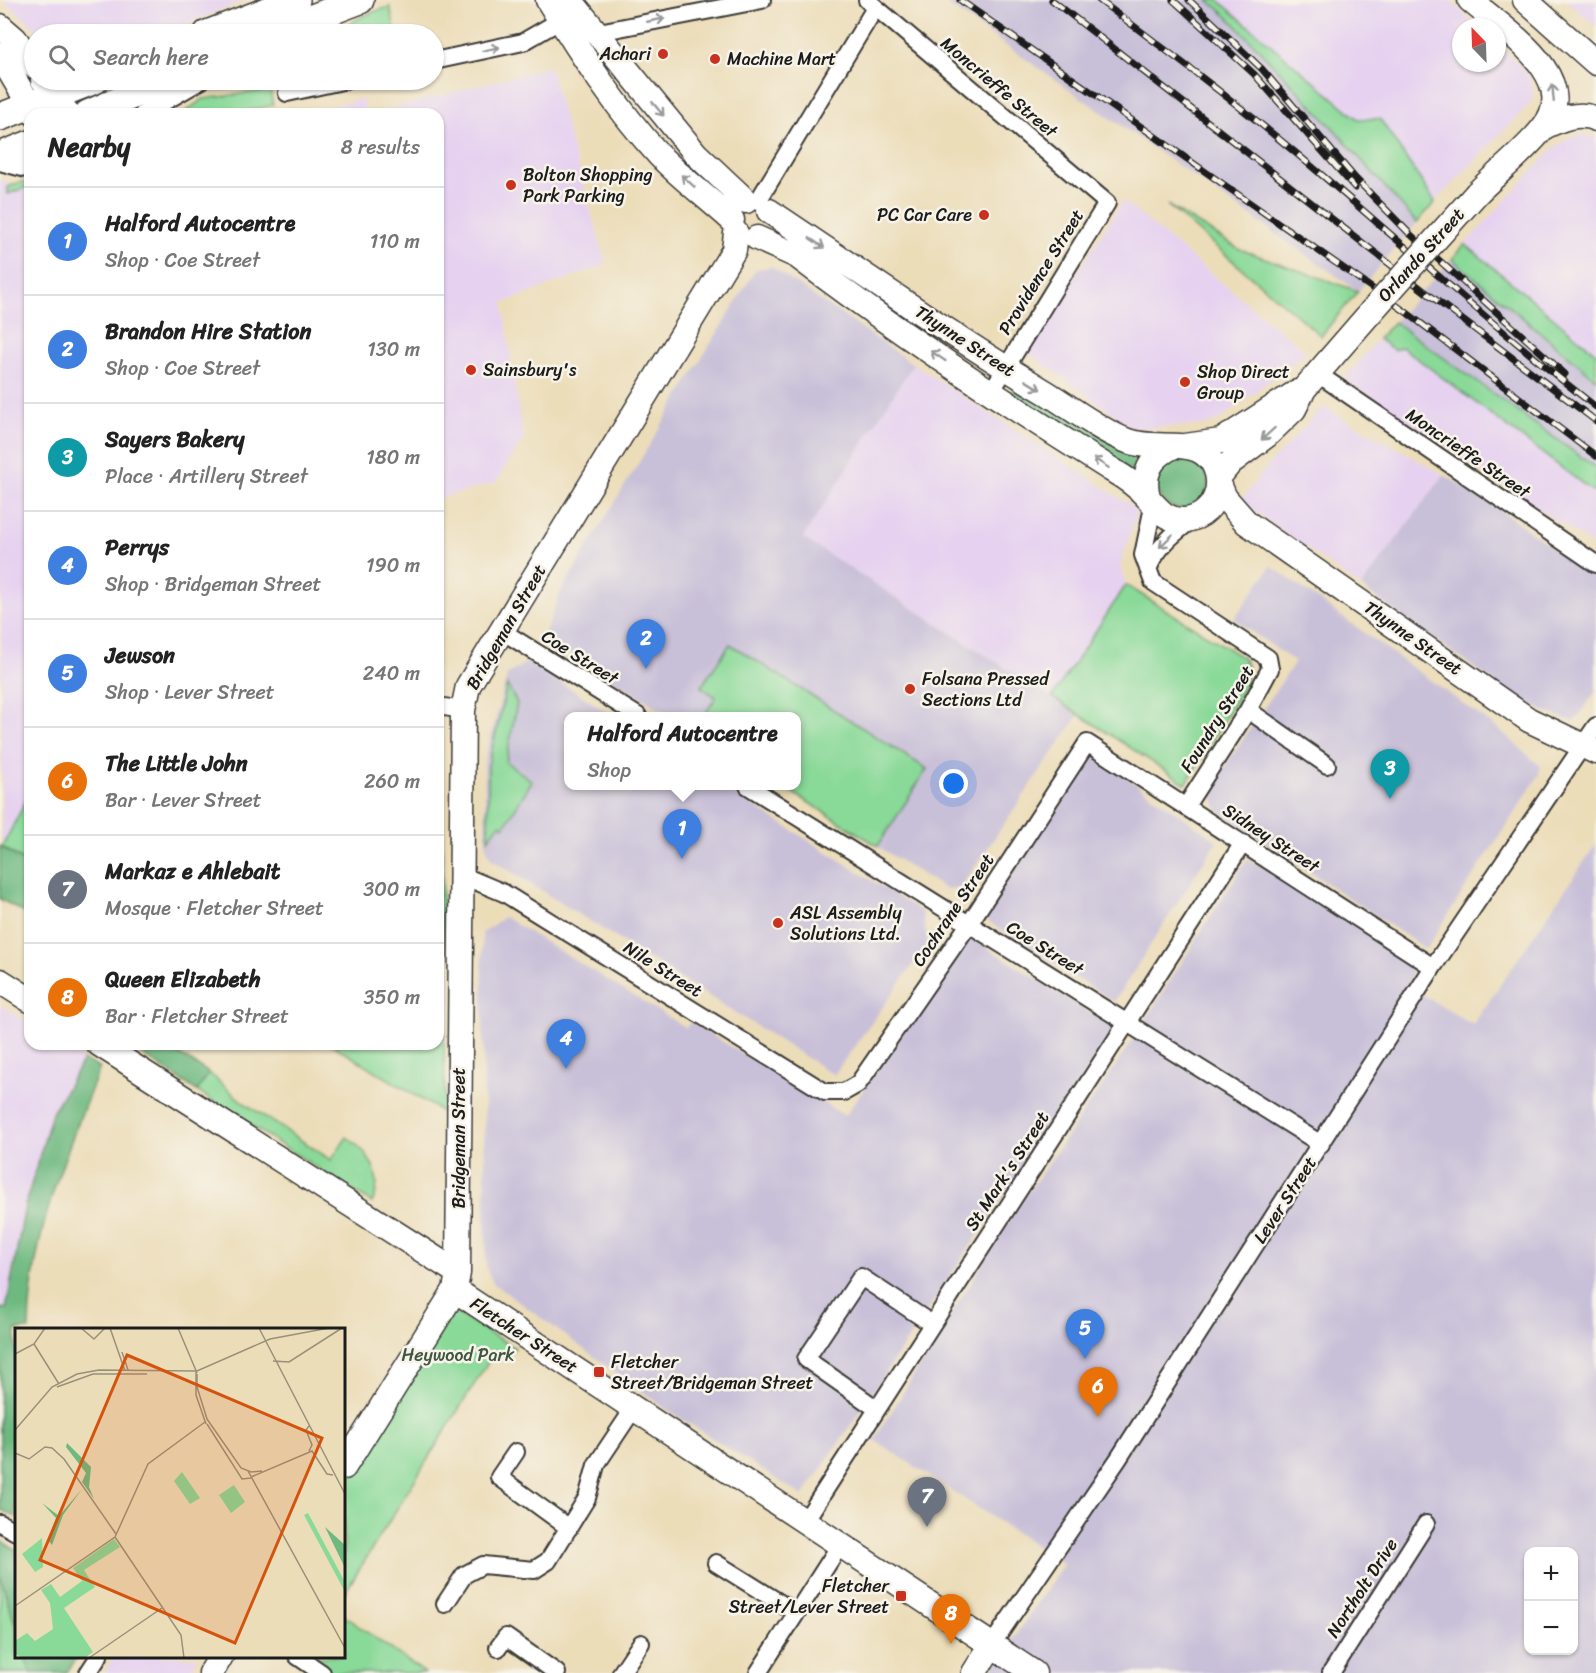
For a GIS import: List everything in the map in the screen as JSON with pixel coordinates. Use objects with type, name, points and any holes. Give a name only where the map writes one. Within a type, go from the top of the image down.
[{"type":"main road","points":[[233,24],[296,0]]},
{"type":"main road","points":[[329,24],[360,0]]},
{"type":"main road","points":[[43,105],[74,90]]},
{"type":"main road","points":[[102,108],[144,90]]},
{"type":"main road","points":[[0,117],[24,110]]},
{"type":"main road","points":[[0,133],[24,117]]},
{"type":"main road","points":[[0,156],[24,146]]},
{"type":"street","name":"Thynne Street","points":[[549,0],[569,10],[599,32],[636,83],[696,154],[748,224],[1005,368],[1125,440],[1178,447],[1206,454],[1213,463],[1226,498],[1247,523],[1529,720],[1592,741]]},
{"type":"street","points":[[599,32],[762,0]]},
{"type":"street","name":"Orlando Street","points":[[1470,0],[1539,61],[1550,76],[1555,88],[1554,105],[1540,131]]},
{"type":"street","points":[[1525,0],[1596,63]]},
{"type":"street","name":"Moncrieffe Street","points":[[871,4],[1107,203]]},
{"type":"street","name":"Bridgeman Street","points":[[457,1282],[463,710],[468,686],[748,224],[871,4]]},
{"type":"street","name":"Thynne Street","points":[[569,10],[596,75],[660,156],[748,224],[991,392],[1128,480],[1150,502],[1171,518],[1198,516],[1247,523]]},
{"type":"street","points":[[444,59],[523,42],[569,10]]},
{"type":"street","points":[[12,42],[24,55]]},
{"type":"street","points":[[12,42],[24,66]]},
{"type":"street","points":[[36,90],[43,105]]},
{"type":"street","points":[[153,108],[185,90]]},
{"type":"street","points":[[288,93],[299,90]]},
{"type":"street","name":"Orlando Street","points":[[1219,481],[1230,463],[1266,436],[1294,409],[1311,382],[1370,313],[1477,193],[1540,131],[1562,118],[1578,115],[1596,119]]},
{"type":"street","points":[[0,162],[24,168]]},
{"type":"street","name":"Providence Street","points":[[991,392],[1107,203]]},
{"type":"street","name":"Orlando Street","points":[[1178,447],[1221,441],[1311,382]]},
{"type":"street","name":"Moncrieffe Street","points":[[1311,382],[1596,564]]},
{"type":"street","points":[[1148,569],[1143,555],[1150,502],[1145,485],[1152,461],[1178,447]]},
{"type":"street","points":[[1148,569],[1155,553],[1165,540],[1198,516],[1217,496],[1219,481]]},
{"type":"street","name":"Foundry Street","points":[[1148,569],[1150,577],[1158,587],[1268,658],[1270,669],[1248,710],[1186,806]]},
{"type":"street","name":"Coe Street","points":[[502,631],[630,712]]},
{"type":"street","points":[[444,707],[463,710]]},
{"type":"street","points":[[1248,710],[1327,765]]},
{"type":"street","name":"Lever Street","points":[[974,1673],[1119,1458],[1433,967],[1592,741]]},
{"type":"street","name":"Sidney Street","points":[[1087,743],[1433,967]]},
{"type":"street","name":"Cochrane Street","points":[[844,1092],[858,1084],[969,924],[1087,743]]},
{"type":"street","name":"Coe Street","points":[[754,790],[1321,1144]]},
{"type":"street","name":"St Mark's Street","points":[[805,1521],[1243,843]]},
{"type":"street","name":"Nile Street","points":[[461,875],[504,894],[825,1092],[844,1092]]},
{"type":"street","points":[[0,981],[24,996]]},
{"type":"street","name":"Fletcher Street","points":[[109,1050],[457,1282],[634,1408],[1034,1673]]},
{"type":"street","points":[[877,1409],[806,1359],[861,1277],[932,1324]]},
{"type":"street","points":[[345,1465],[457,1282]]},
{"type":"street","points":[[445,1604],[464,1575],[483,1565],[534,1570],[542,1566],[587,1498],[596,1465],[634,1408]]},
{"type":"street","points":[[516,1452],[500,1477],[569,1528]]},
{"type":"street","points":[[0,1523],[15,1531]]},
{"type":"street","name":"Northolt Drive","points":[[1331,1673],[1426,1524]]},
{"type":"street","points":[[758,1673],[840,1545]]},
{"type":"street","points":[[716,1563],[796,1613]]},
{"type":"street","points":[[498,1648],[506,1637],[557,1673]]},
{"type":"street","points":[[621,1673],[641,1643]]},
{"type":"street","points":[[88,1673],[98,1658]]},
{"type":"street","points":[[211,1673],[220,1658]]},
{"type":"street","points":[[300,1658],[322,1673]]},
{"type":"shaded area","points":[[3,0],[247,0],[186,24],[31,24]]},
{"type":"shaded area","points":[[941,0],[1208,0],[1229,18],[1333,128],[1417,223],[1358,291]]},
{"type":"shaded area","points":[[1218,0],[1450,0],[1469,18],[1452,18],[1452,72],[1506,72],[1506,52],[1528,73],[1533,92],[1531,102],[1435,202],[1380,119],[1358,119]]},
{"type":"shaded area","points":[[1566,0],[1596,0],[1596,26]]},
{"type":"shaded area","name":"Bolton Shopping Park Parking","points":[[549,67],[606,264],[503,303],[523,439],[496,482],[444,497],[444,108],[395,108]]},
{"type":"shaded area","points":[[362,99],[365,108],[325,108]]},
{"type":"shaded area","points":[[1581,135],[1596,137],[1596,353],[1465,244],[1551,151],[1568,138]]},
{"type":"shaded area","points":[[0,180],[24,189],[24,805],[2,847]]},
{"type":"shaded area","points":[[1123,201],[1306,352],[1222,418],[1207,425],[1133,428],[1027,352]]},
{"type":"shaded area","points":[[1452,259],[1596,379],[1596,468],[1394,322]]},
{"type":"shaded area","points":[[772,267],[913,364],[803,538],[1079,715],[960,888],[947,890],[787,790],[801,790],[801,712],[665,712],[543,637],[561,591],[756,269]]},
{"type":"shaded area","points":[[1378,339],[1394,350],[1402,347],[1596,494],[1596,547],[1344,379]]},
{"type":"shaded area","points":[[913,364],[1138,510],[1120,564],[1126,585],[1052,697],[803,538]]},
{"type":"shaded area","points":[[1323,407],[1444,475],[1361,587],[1241,501],[1264,470]]},
{"type":"shaded area","points":[[1444,475],[1492,504],[1596,579],[1596,691],[1574,722],[1525,704],[1361,587]]},
{"type":"shaded area","points":[[1271,566],[1501,731],[1540,766],[1539,775],[1426,949],[1218,811],[1211,787],[1295,662],[1234,619]]},
{"type":"shaded area","points":[[527,662],[608,712],[564,712],[564,790],[728,790],[922,912],[928,944],[834,1075],[491,859],[486,847],[484,763],[507,675]]},
{"type":"shaded area","points":[[1089,751],[1217,841],[1114,1002],[982,918]]},
{"type":"shaded area","points":[[1596,844],[1596,1673],[989,1673],[1064,1564],[874,1440],[1012,1216],[1127,1049],[1247,859],[1272,871],[1413,963],[1411,988],[1473,1025]]},
{"type":"shaded area","points":[[504,917],[686,1028],[690,1022],[845,1116],[970,937],[1116,1029],[803,1496],[666,1409],[493,1283],[486,1268],[482,933]]},
{"type":"shaded area","points":[[0,1005],[24,1020],[24,1050],[69,1050],[83,1060],[52,1113],[25,1206],[6,1309],[0,1308]]},
{"type":"shaded area","points":[[113,1658],[197,1658],[188,1673],[104,1673]]},
{"type":"green space","points":[[1208,0],[1218,0],[1358,119],[1380,119],[1435,202],[1417,223],[1333,128],[1229,18]]},
{"type":"green space","points":[[390,7],[394,24],[351,24],[369,14]]},
{"type":"green space","points":[[270,90],[273,105],[261,108],[190,108],[203,99]]},
{"type":"green space","points":[[24,182],[24,188],[8,194],[8,187]]},
{"type":"green space","points":[[1167,205],[1239,249],[1358,291],[1321,336]]},
{"type":"green space","points":[[1465,244],[1596,353],[1596,379],[1452,259]]},
{"type":"green space","points":[[1394,322],[1596,468],[1596,494],[1402,347],[1394,350],[1378,339]]},
{"type":"green space","points":[[1021,385],[1140,455],[1131,473],[1012,394],[1014,388]]},
{"type":"green space","points":[[1182,457],[1196,461],[1204,469],[1208,483],[1204,497],[1196,505],[1182,509],[1168,505],[1160,497],[1156,483],[1160,469],[1168,461]]},
{"type":"green space","points":[[1126,585],[1242,657],[1247,665],[1246,684],[1186,784],[1052,697]]},
{"type":"green space","points":[[730,644],[927,769],[878,846],[788,790],[801,790],[801,712],[707,712],[716,697],[701,687]]},
{"type":"green space","points":[[507,685],[517,703],[506,762],[532,781],[504,827],[500,824],[488,839],[488,766]]},
{"type":"green space","points":[[24,805],[24,861],[2,847]]},
{"type":"green space","points":[[0,846],[24,861],[24,913],[0,899]]},
{"type":"green space","points":[[444,1035],[445,1114],[341,1050],[444,1050]]},
{"type":"green space","points":[[135,1050],[173,1050],[209,1073],[197,1091]]},
{"type":"green space","points":[[83,1060],[100,1068],[63,1163],[43,1228],[31,1295],[29,1328],[15,1328],[15,1516],[0,1509],[0,1308],[6,1309],[25,1206],[52,1113]]},
{"type":"green space","points":[[209,1073],[244,1103],[331,1160],[347,1137],[355,1143],[368,1158],[376,1175],[376,1194],[372,1203],[197,1091]]},
{"type":"green space","name":"Heywood Park","points":[[451,1310],[515,1348],[488,1362],[345,1592],[345,1484]]},
{"type":"green space","points":[[0,1540],[15,1549],[15,1625],[0,1575]]},
{"type":"green space","points":[[0,1575],[15,1625],[15,1658],[25,1658],[31,1673],[0,1673]]},
{"type":"green space","points":[[345,1617],[425,1673],[328,1673],[305,1658],[345,1658]]},
{"type":"green space","points":[[26,1658],[77,1658],[66,1673],[31,1673]]},
{"type":"railway","points":[[960,0],[1406,312],[1596,456]]},
{"type":"railway","points":[[1052,0],[1423,290],[1596,421]]},
{"type":"railway","points":[[1099,0],[1273,134],[1482,314],[1596,407]]},
{"type":"railway","points":[[1173,0],[1254,74],[1355,188]]},
{"type":"railway","points":[[1189,0],[1262,69],[1355,178],[1410,234],[1565,374]]},
{"type":"place","name":"Achari","points":[[663,54]]},
{"type":"place","name":"Machine Mart","points":[[715,59]]},
{"type":"place","name":"Bolton Shopping Park Parking","points":[[511,185]]},
{"type":"place","name":"PC Car Care","points":[[984,215]]},
{"type":"place","name":"Sainsbury's","points":[[471,370]]},
{"type":"place","name":"Shop Direct Group","points":[[1185,382]]},
{"type":"place","name":"Brandon Hire Station","points":[[646,669]]},
{"type":"place","name":"Folsana Pressed Sections Ltd","points":[[910,689]]},
{"type":"place","name":"Sayers Bakery","points":[[1390,799]]},
{"type":"place","name":"Halford Autocentre","points":[[682,859]]},
{"type":"place","name":"ASL Assembly Solutions Ltd.","points":[[778,923]]},
{"type":"place","name":"Perrys","points":[[566,1069]]},
{"type":"place","name":"Jewson","points":[[1085,1359]]},
{"type":"place","name":"Fletcher Street/Bridgeman Street","points":[[599,1372]]},
{"type":"place","name":"The Little John","points":[[1098,1417]]},
{"type":"place","name":"Markaz e Ahlebait","points":[[927,1527]]},
{"type":"place","name":"Fletcher Street/Lever Street","points":[[901,1596]]},
{"type":"place","name":"Queen Elizabeth","points":[[951,1644]]}]
